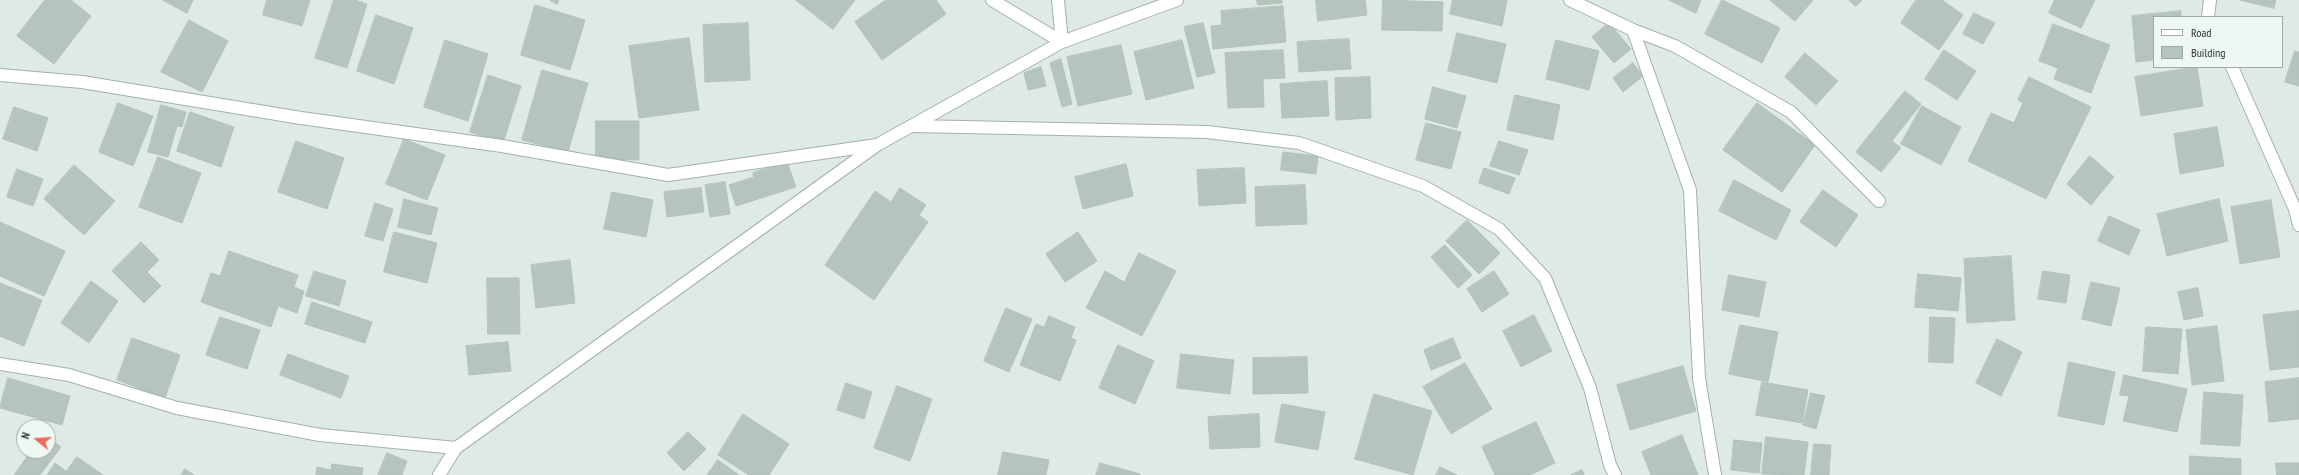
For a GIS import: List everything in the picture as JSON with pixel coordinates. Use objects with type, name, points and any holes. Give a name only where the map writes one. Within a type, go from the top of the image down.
[{"type":"street","points":[[992,0],[1062,42]]},
{"type":"street","points":[[1058,0],[1062,42]]},
{"type":"street","points":[[439,475],[456,448],[877,145],[1062,42],[1177,0]]},
{"type":"street","points":[[1570,0],[1632,30],[1675,46],[1791,112],[1879,201]]},
{"type":"street","points":[[2208,16],[2210,0]]},
{"type":"street","points":[[1632,30],[1690,190],[1699,378],[1715,475]]},
{"type":"street","points":[[2232,68],[2295,209],[2299,226]]},
{"type":"street","points":[[0,75],[82,82],[301,118],[502,146],[668,175],[877,145]]},
{"type":"street","points":[[912,126],[1207,132],[1299,142],[1423,186],[1499,229],[1545,278],[1590,388],[1610,465],[1615,475]]},
{"type":"street","points":[[0,364],[69,375],[177,408],[320,435],[456,448]]},
{"type":"building","points":[[45,0],[71,0],[91,16],[54,64],[17,36]]},
{"type":"building","points":[[163,0],[193,0],[187,13]]},
{"type":"building","points":[[267,0],[310,0],[302,26],[263,15]]},
{"type":"building","points":[[334,0],[355,0],[367,4],[347,68],[315,58]]},
{"type":"building","points":[[550,0],[559,0],[557,4]]},
{"type":"building","points":[[796,0],[855,0],[833,29]]},
{"type":"building","points":[[886,0],[936,0],[946,14],[882,60],[855,22]]},
{"type":"building","points":[[1257,0],[1282,0],[1282,3],[1258,5]]},
{"type":"building","points":[[1316,0],[1365,0],[1367,15],[1318,21]]},
{"type":"building","points":[[1383,0],[1443,2],[1442,31],[1382,30]]},
{"type":"building","points":[[1453,0],[1507,0],[1502,26],[1450,14]]},
{"type":"building","points":[[1669,0],[1701,0],[1696,13]]},
{"type":"building","points":[[1722,0],[1780,28],[1762,63],[1705,34]]},
{"type":"building","points":[[1770,0],[1813,0],[1795,21]]},
{"type":"building","points":[[1849,0],[1862,0],[1856,6]]},
{"type":"building","points":[[1916,0],[1942,0],[1963,15],[1939,50],[1901,23]]},
{"type":"building","points":[[2055,0],[2095,0],[2081,28],[2049,13]]},
{"type":"building","points":[[2240,0],[2276,0],[2274,8]]},
{"type":"building","points":[[535,5],[585,20],[570,70],[521,55]]},
{"type":"building","points":[[1283,6],[1286,42],[1213,49],[1211,26],[1222,25],[1221,11]]},
{"type":"building","points":[[2181,11],[2181,16],[2153,16],[2153,60],[2136,62],[2132,16]]},
{"type":"building","points":[[1974,13],[1995,23],[1983,44],[1963,34]]},
{"type":"building","points":[[376,15],[413,28],[394,84],[357,71]]},
{"type":"building","points":[[189,20],[228,41],[202,92],[161,72]]},
{"type":"building","points":[[748,23],[750,80],[705,82],[703,25]]},
{"type":"building","points":[[1203,23],[1215,73],[1197,77],[1184,27]]},
{"type":"building","points":[[1609,23],[1631,49],[1614,63],[1592,37]]},
{"type":"building","points":[[2053,24],[2110,45],[2091,93],[2054,79],[2058,68],[2039,61]]},
{"type":"building","points":[[1457,33],[1506,44],[1497,83],[1448,71]]},
{"type":"building","points":[[689,38],[699,110],[639,118],[629,46]]},
{"type":"building","points":[[1349,39],[1351,69],[1299,72],[1297,42]]},
{"type":"building","points":[[445,40],[488,54],[468,121],[424,107]]},
{"type":"building","points":[[1182,40],[1194,88],[1146,100],[1134,52]]},
{"type":"building","points":[[1556,40],[1599,51],[1589,90],[1546,79]]},
{"type":"building","points":[[1121,45],[1132,94],[1078,106],[1067,57]]},
{"type":"building","points":[[1283,50],[1285,78],[1263,79],[1264,107],[1228,108],[1225,53]]},
{"type":"building","points":[[1944,50],[1976,71],[1957,100],[1925,79]]},
{"type":"building","points":[[2295,51],[2299,52],[2299,86],[2285,82]]},
{"type":"building","points":[[1805,53],[1838,81],[1816,105],[1785,77]]},
{"type":"building","points":[[1061,59],[1072,104],[1062,107],[1050,63]]},
{"type":"building","points":[[1633,63],[1643,76],[1623,92],[1613,78]]},
{"type":"building","points":[[1041,67],[1046,86],[1028,90],[1024,73]]},
{"type":"building","points":[[2197,68],[2203,106],[2141,116],[2135,77]]},
{"type":"building","points":[[542,70],[588,83],[568,152],[522,140]]},
{"type":"building","points":[[488,75],[521,86],[503,143],[470,132]]},
{"type":"building","points":[[1370,77],[1371,118],[1336,120],[1335,78]]},
{"type":"building","points":[[2029,77],[2091,107],[2046,199],[1968,161],[1991,113],[2014,123],[2023,103],[2018,100]]},
{"type":"building","points":[[1327,81],[1329,116],[1282,118],[1280,84]]},
{"type":"building","points":[[1433,87],[1466,96],[1457,128],[1425,119]]},
{"type":"building","points":[[1905,91],[1921,104],[1892,141],[1901,148],[1881,172],[1856,152]]},
{"type":"building","points":[[1515,95],[1560,105],[1553,140],[1507,130]]},
{"type":"building","points":[[118,103],[153,116],[133,166],[99,152]]},
{"type":"building","points":[[1757,103],[1815,145],[1782,192],[1723,150]]},
{"type":"building","points":[[161,105],[186,112],[182,127],[177,126],[168,157],[148,152]]},
{"type":"building","points":[[1922,106],[1961,127],[1941,165],[1901,144]]},
{"type":"building","points":[[14,107],[48,118],[37,151],[3,139]]},
{"type":"building","points":[[190,112],[234,127],[221,167],[177,151]]},
{"type":"building","points":[[596,121],[639,121],[639,160],[596,159]]},
{"type":"building","points":[[1426,123],[1461,132],[1451,169],[1416,160]]},
{"type":"building","points":[[2217,127],[2224,166],[2180,174],[2174,134]]},
{"type":"building","points":[[404,139],[445,155],[427,200],[386,184]]},
{"type":"building","points":[[296,141],[344,158],[327,209],[278,192]]},
{"type":"building","points":[[1499,141],[1528,150],[1519,175],[1490,166]]},
{"type":"building","points":[[1283,152],[1318,156],[1316,174],[1281,170]]},
{"type":"building","points":[[2090,156],[2114,177],[2091,205],[2067,184]]},
{"type":"building","points":[[158,157],[201,173],[182,223],[139,207]]},
{"type":"building","points":[[787,162],[796,187],[736,206],[729,185],[754,177],[753,173]]},
{"type":"building","points":[[1126,164],[1133,196],[1083,209],[1075,177]]},
{"type":"building","points":[[74,165],[115,201],[84,235],[44,199]]},
{"type":"building","points":[[1244,168],[1246,203],[1199,206],[1197,170]]},
{"type":"building","points":[[1484,168],[1515,178],[1509,194],[1479,183]]},
{"type":"building","points":[[17,169],[43,179],[33,206],[7,197]]},
{"type":"building","points":[[1734,180],[1791,210],[1776,240],[1719,211]]},
{"type":"building","points":[[725,182],[730,214],[710,217],[705,185]]},
{"type":"building","points":[[1305,185],[1307,224],[1256,226],[1255,187]]},
{"type":"building","points":[[701,188],[704,212],[667,217],[664,192]]},
{"type":"building","points":[[900,188],[926,205],[919,215],[928,222],[874,300],[825,265],[875,191],[891,202]]},
{"type":"building","points":[[1823,190],[1858,215],[1836,247],[1800,222]]},
{"type":"building","points":[[612,192],[653,200],[646,237],[604,229]]},
{"type":"building","points":[[404,199],[438,208],[431,235],[398,227]]},
{"type":"building","points":[[2219,199],[2228,241],[2167,256],[2157,214]]},
{"type":"building","points":[[2271,200],[2280,257],[2240,264],[2231,207]]},
{"type":"building","points":[[375,203],[393,209],[383,241],[365,236]]},
{"type":"building","points":[[2109,216],[2140,230],[2129,255],[2098,241]]},
{"type":"building","points":[[1467,220],[1500,253],[1479,274],[1446,241]]},
{"type":"building","points":[[0,222],[65,251],[44,296],[0,276]]},
{"type":"building","points":[[394,232],[437,243],[427,283],[384,272]]},
{"type":"building","points":[[1078,232],[1097,261],[1065,282],[1046,254]]},
{"type":"building","points":[[141,242],[159,260],[147,272],[161,286],[144,303],[112,271]]},
{"type":"building","points":[[1445,245],[1472,275],[1458,288],[1431,257]]},
{"type":"building","points":[[229,251],[298,275],[294,287],[304,291],[297,313],[278,306],[271,327],[201,302],[211,273],[220,276]]},
{"type":"building","points":[[1139,253],[1176,271],[1142,336],[1086,308],[1105,271],[1124,282]]},
{"type":"building","points":[[2011,256],[2015,320],[1967,323],[1964,259]]},
{"type":"building","points":[[570,260],[575,303],[536,308],[531,265]]},
{"type":"building","points":[[314,271],[346,281],[339,306],[306,296]]},
{"type":"building","points":[[1494,271],[1509,294],[1482,312],[1467,289]]},
{"type":"building","points":[[2043,271],[2070,275],[2066,303],[2038,299]]},
{"type":"building","points":[[1918,274],[1961,278],[1958,311],[1915,307]]},
{"type":"building","points":[[1729,275],[1766,282],[1759,317],[1722,310]]},
{"type":"building","points":[[487,278],[519,278],[520,334],[488,334]]},
{"type":"building","points":[[91,281],[118,301],[89,343],[61,323]]},
{"type":"building","points":[[2091,282],[2120,288],[2111,326],[2082,319]]},
{"type":"building","points":[[0,283],[42,300],[24,346],[0,336]]},
{"type":"building","points":[[2198,288],[2203,316],[2184,320],[2178,292]]},
{"type":"building","points":[[312,302],[372,322],[365,343],[305,324]]},
{"type":"building","points":[[1006,308],[1032,319],[1009,372],[984,361]]},
{"type":"building","points":[[2299,311],[2299,367],[2270,370],[2263,315]]},
{"type":"building","points":[[1534,315],[1552,351],[1521,367],[1503,331]]},
{"type":"building","points":[[1049,316],[1075,327],[1071,338],[1076,340],[1060,381],[1020,365],[1036,324],[1044,327]]},
{"type":"building","points":[[220,317],[260,330],[247,369],[206,355]]},
{"type":"building","points":[[1930,317],[1955,318],[1953,363],[1929,362]]},
{"type":"building","points":[[1740,325],[1778,332],[1768,382],[1729,374]]},
{"type":"building","points":[[2217,326],[2224,381],[2192,385],[2186,330]]},
{"type":"building","points":[[2146,327],[2182,329],[2178,374],[2143,371]]},
{"type":"building","points":[[132,338],[180,355],[165,398],[117,380]]},
{"type":"building","points":[[1453,338],[1461,358],[1431,370],[1424,350]]},
{"type":"building","points":[[1997,339],[2022,352],[2001,396],[1976,383]]},
{"type":"building","points":[[508,342],[511,371],[469,375],[466,346]]},
{"type":"building","points":[[1118,345],[1154,361],[1135,404],[1099,388]]},
{"type":"building","points":[[288,354],[349,376],[341,398],[280,375]]},
{"type":"building","points":[[1181,354],[1234,360],[1230,394],[1177,388]]},
{"type":"building","points":[[1307,357],[1308,393],[1253,394],[1253,358]]},
{"type":"building","points":[[2069,362],[2115,372],[2104,425],[2058,416]]},
{"type":"building","points":[[1465,363],[1492,409],[1451,434],[1423,387]]},
{"type":"building","points":[[1683,366],[1696,411],[1630,430],[1617,385]]},
{"type":"building","points":[[2124,375],[2187,389],[2177,432],[2123,421],[2129,396],[2120,395]]},
{"type":"building","points":[[8,378],[70,396],[62,425],[56,423],[56,419],[40,419],[0,408]]},
{"type":"building","points":[[2299,378],[2299,419],[2269,422],[2265,382]]},
{"type":"building","points":[[1762,382],[1808,390],[1802,423],[1756,415]]},
{"type":"building","points":[[846,383],[872,392],[864,419],[837,410]]},
{"type":"building","points":[[897,386],[932,399],[910,461],[874,448]]},
{"type":"building","points":[[2204,392],[2243,395],[2240,446],[2201,444]]},
{"type":"building","points":[[1811,393],[1825,396],[1816,429],[1803,425]]},
{"type":"building","points":[[1374,394],[1432,411],[1413,475],[1355,459]]},
{"type":"building","points":[[1282,404],[1325,412],[1318,450],[1275,442]]},
{"type":"building","points":[[743,414],[789,444],[769,475],[749,475],[718,455]]},
{"type":"building","points":[[1259,414],[1260,447],[1210,449],[1208,417]]},
{"type":"building","points":[[1536,422],[1555,463],[1530,475],[1495,475],[1482,447]]},
{"type":"building","points":[[688,432],[706,449],[684,471],[667,453]]},
{"type":"building","points":[[1682,435],[1698,475],[1651,475],[1642,452]]},
{"type":"building","points":[[1766,437],[1808,442],[1804,475],[1762,474]]},
{"type":"building","points":[[1734,440],[1762,443],[1759,473],[1731,470]]},
{"type":"building","points":[[56,443],[61,447],[56,454]]},
{"type":"building","points":[[1814,444],[1831,445],[1829,475],[1811,475]]},
{"type":"building","points":[[1003,452],[1049,460],[1046,475],[998,475]]},
{"type":"building","points":[[387,453],[407,461],[402,475],[378,475]]},
{"type":"building","points":[[2190,456],[2241,459],[2241,475],[2190,475]]},
{"type":"building","points":[[77,457],[103,475],[47,475],[55,463],[66,471]]},
{"type":"building","points":[[25,459],[52,459],[40,475],[14,475]]},
{"type":"building","points":[[718,460],[739,475],[707,475]]},
{"type":"building","points":[[1100,463],[1140,474],[1140,475],[1096,475]]},
{"type":"building","points":[[2276,463],[2299,463],[2299,475],[2277,475]]},
{"type":"building","points":[[332,464],[363,468],[362,475],[316,475],[317,467],[331,470]]},
{"type":"building","points":[[1440,467],[1457,475],[1436,475]]},
{"type":"building","points":[[185,469],[194,475],[181,475]]},
{"type":"building","points":[[1582,470],[1584,475],[1571,475]]}]
